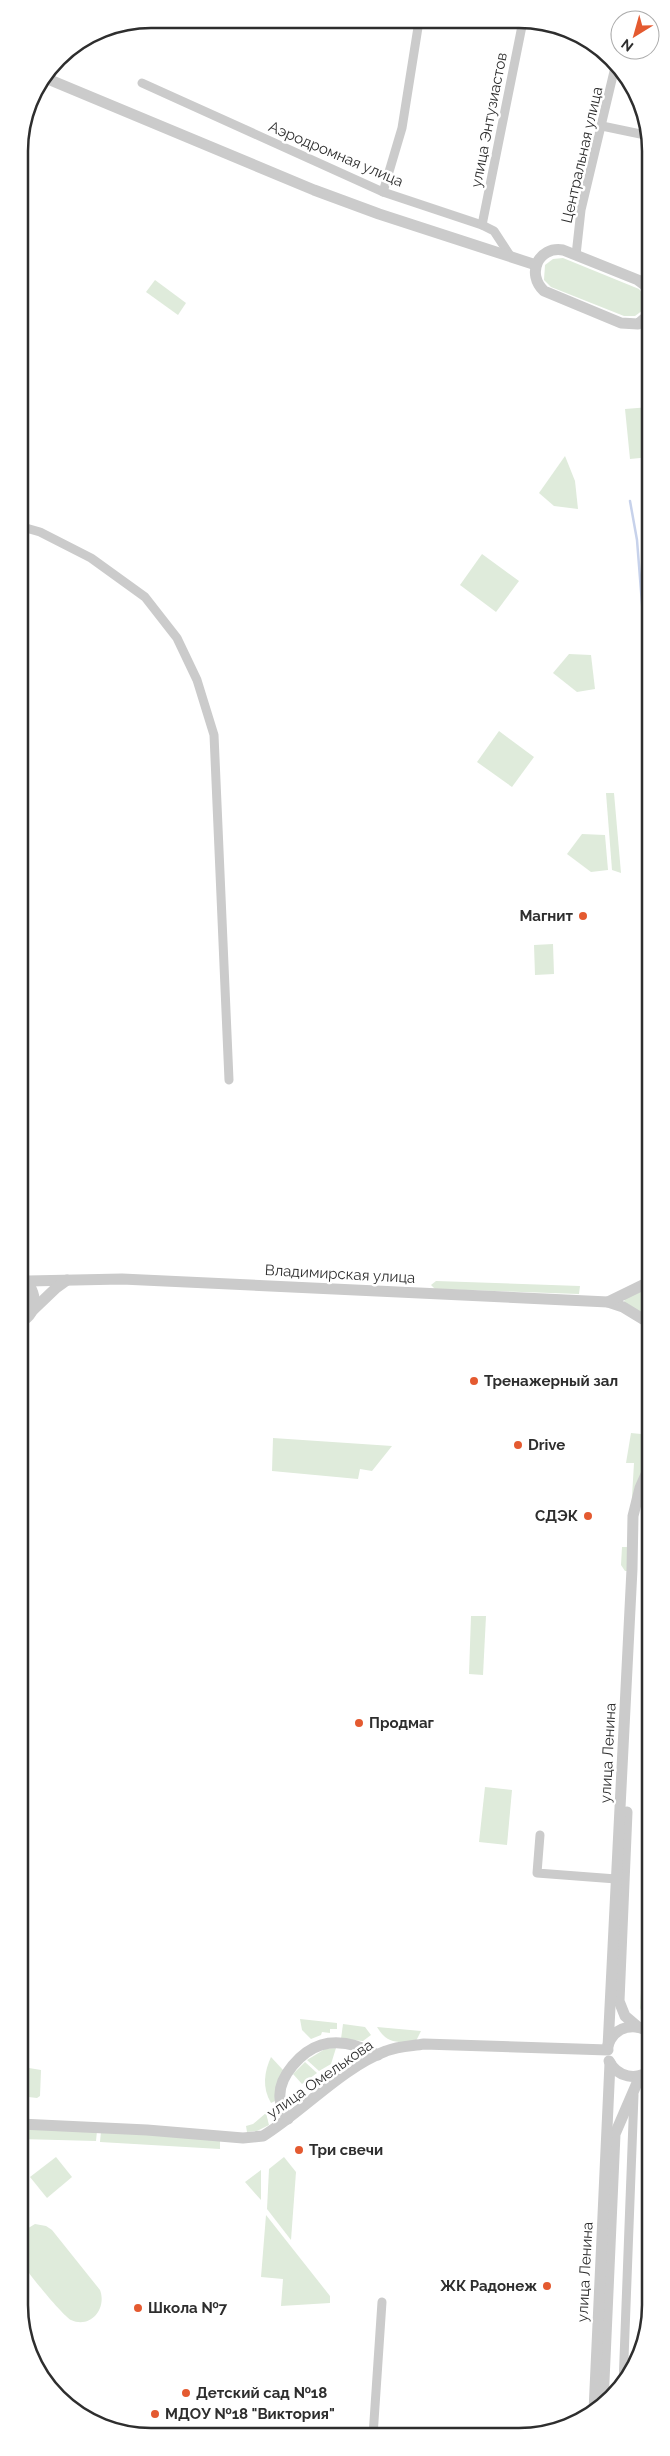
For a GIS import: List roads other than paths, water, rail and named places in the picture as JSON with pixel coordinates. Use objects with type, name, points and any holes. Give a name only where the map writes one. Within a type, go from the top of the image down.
[{"type":"street","points":[[383,192],[402,128],[417,28]]},
{"type":"street","name":"улица Энтузиастов","points":[[482,225],[522,28]]},
{"type":"street","name":"Центральная улица","points":[[576,255],[581,210],[614,73]]},
{"type":"street","points":[[50,80],[314,190],[536,265]]},
{"type":"street","name":"Аэродромная улица","points":[[142,83],[383,192],[482,225],[494,231],[511,257]]},
{"type":"street","points":[[602,126],[641,134]]},
{"type":"street","points":[[642,283],[559,249],[543,255],[536,265],[535,277],[538,284],[553,296],[626,325],[642,322]]},
{"type":"street","points":[[28,529],[40,532],[90,558],[145,597],[177,638],[197,680],[214,735],[229,1080]]},
{"type":"street","name":"Владимирская улица","points":[[28,1278],[122,1278],[608,1302],[624,1307],[642,1318]]},
{"type":"street","points":[[28,1315],[56,1288],[69,1279]]},
{"type":"street","points":[[28,1283],[34,1291],[35,1303],[32,1310]]},
{"type":"street","name":"Владимирская улица","points":[[608,1302],[642,1285]]},
{"type":"street","name":"улица Ленина","points":[[603,2395],[611,2134],[610,2063],[608,2049],[633,1516],[642,1483]]},
{"type":"street","name":"улица Ленина","points":[[638,2027],[625,2016],[619,2001],[637,1576],[637,1516],[642,1501]]},
{"type":"street","points":[[540,1835],[537,1873],[616,1879]]},
{"type":"street","points":[[608,2049],[615,2033],[622,2028],[638,2027],[642,2029]]},
{"type":"street","points":[[288,2119],[281,2107],[279,2096],[282,2083],[294,2065],[308,2052],[322,2045],[340,2043],[361,2046],[378,2055]]},
{"type":"street","name":"улица Омелькова","points":[[28,2124],[147,2130],[243,2138],[263,2136],[328,2087],[378,2055],[401,2047],[424,2044],[608,2049]]},
{"type":"street","points":[[610,2063],[623,2075],[640,2076],[611,2134]]},
{"type":"street","points":[[624,2371],[634,2091]]},
{"type":"street","name":"улица Ленина","points":[[595,2403],[611,2134]]},
{"type":"street","points":[[374,2428],[382,2302]]},
{"type":"waterway","points":[[630,501],[637,540],[642,603]]},
{"type":"place","name":"Магнит","points":[[583,916]]},
{"type":"place","name":"Тренажерный зал","points":[[474,1381]]},
{"type":"place","name":"Drive","points":[[518,1445]]},
{"type":"place","name":"СДЭК","points":[[588,1516]]},
{"type":"place","name":"Продмаг","points":[[359,1723]]},
{"type":"place","name":"Три свечи","points":[[299,2150]]},
{"type":"place","name":"ЖК Радонеж","points":[[547,2286]]},
{"type":"place","name":"Школа №7","points":[[138,2308]]},
{"type":"place","name":"Детский сад №18","points":[[186,2393]]},
{"type":"place","name":"МДОУ №18 \"Виктория\"","points":[[155,2414]]}]
